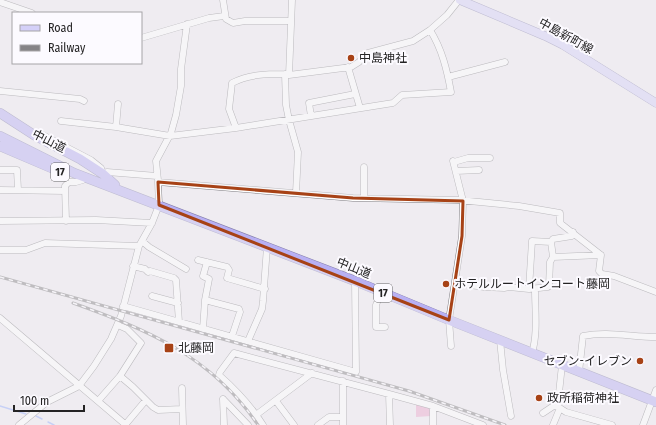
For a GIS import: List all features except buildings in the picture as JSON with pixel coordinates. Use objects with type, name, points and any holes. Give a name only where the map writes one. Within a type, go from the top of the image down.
[{"type":"highway","points":[[0,113],[34,135],[80,159],[103,174],[122,191]]},
{"type":"highway","name":"中山道","points":[[0,130],[122,191],[355,281],[654,401]]},
{"type":"highway","name":"中山道","points":[[0,136],[74,173],[109,185]]},
{"type":"highway","name":"17","points":[[0,146],[35,162],[83,180],[122,191]]},
{"type":"main road","name":"中島新町線","points":[[459,0],[563,45],[656,103]]},
{"type":"street","points":[[223,0],[224,16],[228,22],[233,24],[245,21],[291,21]]},
{"type":"street","points":[[292,0],[286,105],[298,152],[296,193]]},
{"type":"street","points":[[236,128],[229,109],[232,82],[260,74],[287,74],[351,67],[359,62],[368,53],[413,41],[430,30],[447,15],[459,0]]},
{"type":"street","points":[[0,2],[29,12]]},
{"type":"street","points":[[142,38],[209,18],[224,16]]},
{"type":"street","points":[[19,425],[47,402],[79,386],[94,366],[118,325],[140,244],[152,223],[159,205],[156,161],[170,136],[176,115],[181,86],[181,69],[187,24]]},
{"type":"street","points":[[61,121],[116,127],[170,136],[236,128],[393,103],[402,95],[451,92],[437,41],[430,30]]},
{"type":"street","points":[[448,77],[505,62]]},
{"type":"street","points":[[348,67],[360,108]]},
{"type":"street","points":[[0,91],[80,99],[84,101]]},
{"type":"street","points":[[311,116],[309,103],[355,94]]},
{"type":"street","points":[[116,127],[118,104]]},
{"type":"street","points":[[0,108],[16,120],[91,160],[101,168],[103,174],[107,172],[158,179],[353,198],[364,197],[463,201],[518,206],[560,213],[560,222],[602,255]]},
{"type":"street","points":[[451,346],[449,320],[456,283],[462,236],[463,201],[454,162],[468,158],[490,158]]},
{"type":"street","points":[[364,167],[364,197]]},
{"type":"street","points":[[0,170],[17,170],[18,190]]},
{"type":"street","points":[[456,171],[479,170]]},
{"type":"street","points":[[66,221],[65,186],[69,182],[83,180]]},
{"type":"street","points":[[0,190],[65,191]]},
{"type":"street","points":[[0,221],[96,220],[152,223]]},
{"type":"street","points":[[532,353],[534,347],[536,316],[532,289],[532,241],[551,242],[553,239],[572,236],[573,232]]},
{"type":"street","points":[[456,283],[484,287],[532,289],[549,286],[550,262],[553,257],[551,242]]},
{"type":"street","points":[[0,250],[26,250],[45,243],[140,244],[149,247],[186,269]]},
{"type":"street","points":[[248,341],[262,309],[265,289],[267,247]]},
{"type":"street","points":[[553,257],[602,255]]},
{"type":"street","points":[[602,255],[599,271],[602,274],[614,276],[656,292]]},
{"type":"street","points":[[198,260],[227,267],[229,270],[227,278],[265,289]]},
{"type":"street","points":[[203,329],[205,300],[209,279],[203,276],[207,262]]},
{"type":"street","points":[[133,266],[145,269],[148,272],[150,271],[174,278],[176,280],[178,322]]},
{"type":"street","points":[[124,306],[356,372],[355,281]]},
{"type":"street","points":[[381,292],[376,305],[376,326],[385,326]]},
{"type":"street","points":[[152,296],[178,303]]},
{"type":"street","points":[[205,300],[239,309],[240,312],[232,336]]},
{"type":"street","points":[[0,318],[125,425],[146,400]]},
{"type":"street","points":[[98,401],[120,376],[141,343],[126,329],[118,325]]},
{"type":"street","points":[[579,372],[583,336],[591,334],[637,337],[656,336]]},
{"type":"street","points":[[500,340],[503,370],[511,416]]},
{"type":"street","points":[[263,425],[232,386],[220,375],[220,372],[234,353],[433,406],[483,425]]},
{"type":"street","points":[[553,425],[557,407],[562,365]]},
{"type":"street","points":[[256,415],[312,373]]},
{"type":"street","points":[[120,376],[158,410],[182,409]]},
{"type":"street","points":[[343,381],[343,425]]},
{"type":"street","points":[[182,388],[183,425]]},
{"type":"street","points":[[643,425],[654,401],[656,390]]},
{"type":"street","points":[[389,394],[390,425]]},
{"type":"street","points":[[224,425],[223,399],[248,425]]},
{"type":"street","points":[[276,400],[294,425]]},
{"type":"street","points":[[433,406],[433,425]]},
{"type":"street","points":[[542,413],[557,407]]},
{"type":"street","points":[[557,407],[566,412],[612,425]]},
{"type":"street","points":[[318,425],[329,417],[343,417]]},
{"type":"highlighted area","points":[[158,182],[353,198],[463,201],[462,236],[449,320],[159,205]]},
{"type":"shaded area","points":[[416,403],[429,408],[431,416],[416,417]]},
{"type":"waterway","points":[[0,406],[26,414]]},
{"type":"waterway","points":[[36,416],[42,419]]},
{"type":"waterway","points":[[48,422],[54,425]]},
{"type":"railway","points":[[0,277],[409,391],[505,425]]},
{"type":"railway","points":[[73,303],[101,313],[152,335],[199,363],[240,401],[258,425]]},
{"type":"place","name":"中島神社","points":[[351,58]]},
{"type":"place","name":"ホテルルートインコート藤岡","points":[[446,284]]},
{"type":"place","name":"北藤岡","points":[[169,348]]},
{"type":"place","name":"セブン-イレブン","points":[[640,361]]},
{"type":"place","name":"政所稲荷神社","points":[[539,398]]}]
